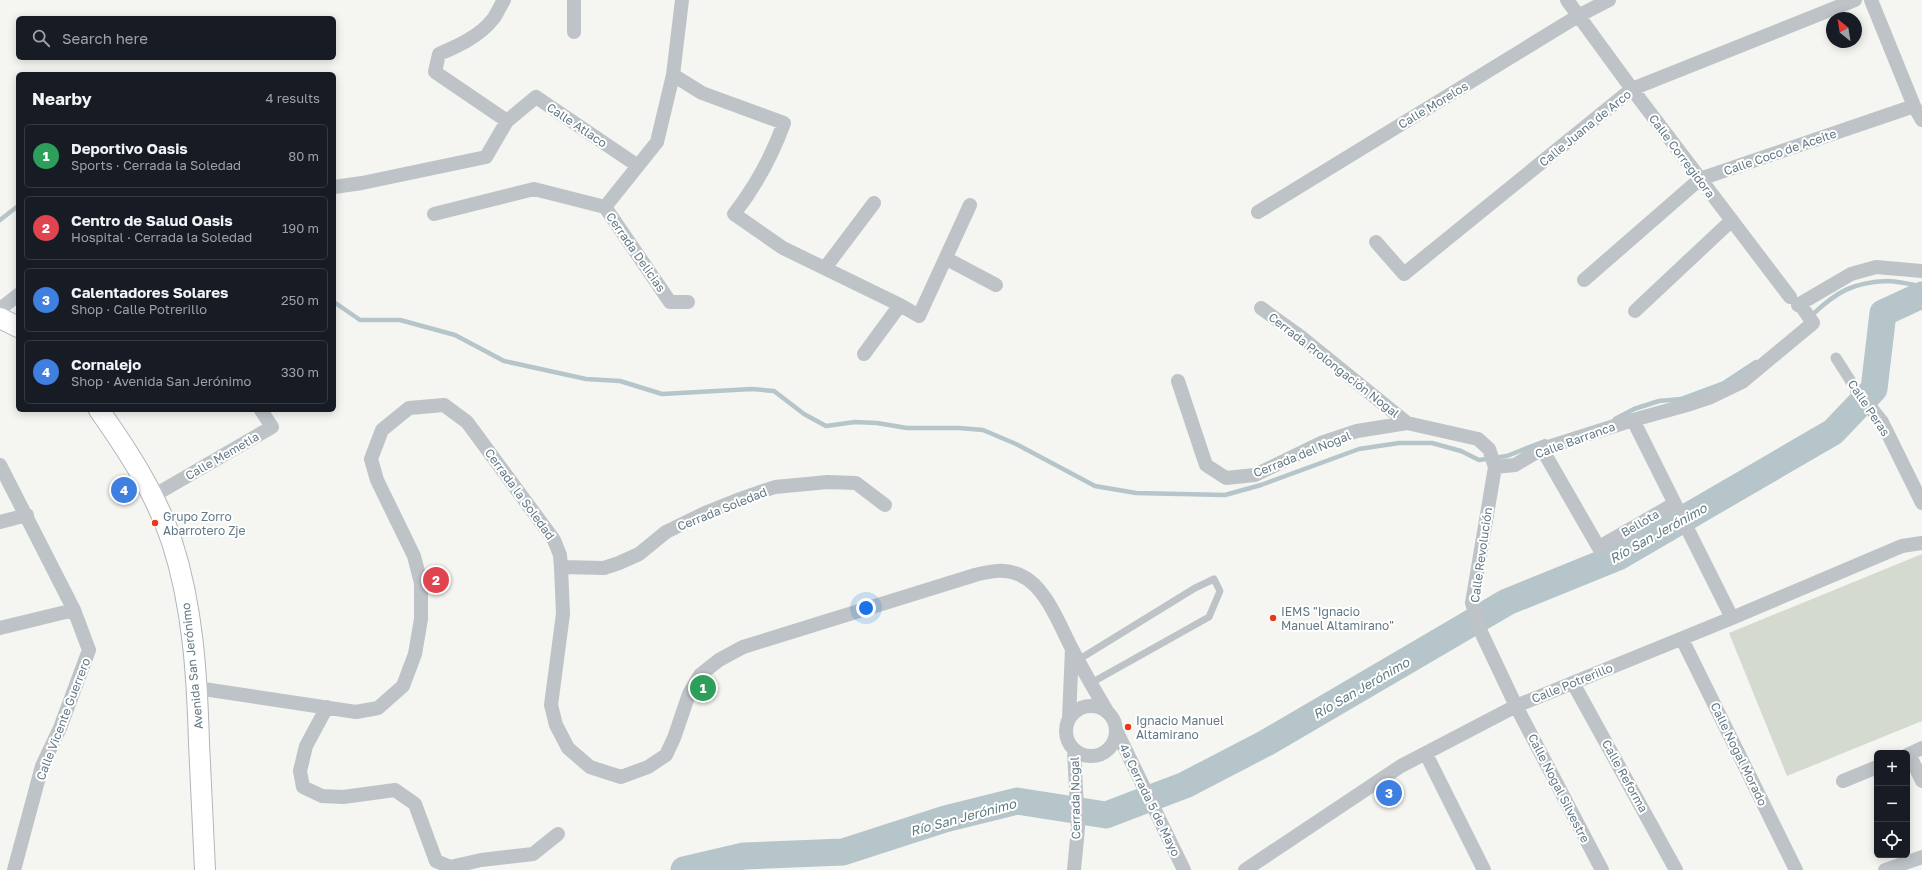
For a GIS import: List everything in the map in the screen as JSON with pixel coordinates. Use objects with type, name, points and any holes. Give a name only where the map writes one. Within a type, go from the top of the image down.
[{"type":"main road","points":[[0,318],[16,326]]},
{"type":"main road","name":"Avenida San Jerónimo","points":[[100,412],[128,452],[153,496],[172,541],[183,581],[192,634],[197,688],[205,870]]},
{"type":"street","points":[[336,187],[362,183],[486,157],[507,121],[435,72],[440,54],[460,45],[478,32],[492,20],[504,0]]},
{"type":"street","points":[[574,0],[574,32]]},
{"type":"street","points":[[434,214],[534,189],[605,207],[657,142],[673,76],[682,0]]},
{"type":"street","name":"Calle Corregidora","points":[[1567,0],[1700,179],[1797,303]]},
{"type":"street","name":"Calle Morelos","points":[[1258,212],[1578,16],[1609,0]]},
{"type":"street","name":"Calle Juana de Arco","points":[[1376,242],[1404,274],[1632,89],[1855,0]]},
{"type":"street","points":[[1871,0],[1914,106],[1922,120]]},
{"type":"street","points":[[673,76],[702,93],[784,123],[776,145],[751,192],[734,214],[783,248],[900,305],[919,316],[947,259],[970,205]]},
{"type":"street","name":"Calle Atlaco","points":[[507,121],[536,97],[638,166]]},
{"type":"street","name":"Calle Coco de Aceite","points":[[1584,280],[1700,179],[1914,106]]},
{"type":"street","points":[[825,268],[874,203]]},
{"type":"street","name":"Cerrada Delicias","points":[[605,207],[670,302],[688,302]]},
{"type":"street","points":[[1635,311],[1732,220]]},
{"type":"street","points":[[947,259],[996,285]]},
{"type":"street","points":[[1797,303],[1850,274],[1876,267],[1922,271]]},
{"type":"street","points":[[0,309],[16,297]]},
{"type":"street","name":"Calle Barranca","points":[[1494,467],[1515,464],[1542,449],[1633,420],[1687,406],[1711,397],[1742,382],[1812,322],[1797,303]]},
{"type":"street","points":[[864,354],[900,305]]},
{"type":"street","name":"Cerrada Prolongación Nogal","points":[[1261,308],[1301,337],[1407,423]]},
{"type":"street","name":"Calle Peras","points":[[1836,358],[1856,391],[1882,422],[1918,481],[1922,503]]},
{"type":"street","name":"Cerrada del Nogal","points":[[1178,381],[1206,465],[1226,478],[1255,474],[1321,443],[1357,431],[1407,423],[1478,439],[1489,449],[1494,467]]},
{"type":"street","name":"Cerrada la Soledad","points":[[197,688],[356,712],[378,708],[403,686],[415,654],[421,619],[421,584],[414,556],[377,480],[371,459],[382,430],[409,408],[444,405],[468,422],[554,540],[560,555],[563,614],[551,705],[556,725],[568,748],[590,767],[621,777],[648,767],[666,755],[674,738],[689,694],[700,675],[719,660],[743,647],[975,575],[1006,570],[1021,575],[1032,582],[1048,602],[1075,655],[1107,711]]},
{"type":"street","name":"Calle Memetla","points":[[153,496],[272,427],[262,412]]},
{"type":"street","points":[[1633,420],[1732,618]]},
{"type":"street","name":"Bellota","points":[[1542,449],[1602,545],[1675,506]]},
{"type":"street","name":"Calle Vicente Guerrero","points":[[0,465],[27,515],[74,610],[89,650],[60,728],[42,766],[14,870]]},
{"type":"street","name":"Calle Revolución","points":[[1494,467],[1472,603],[1481,632],[1516,706]]},
{"type":"street","name":"Cerrada Soledad","points":[[561,568],[604,568],[619,564],[639,554],[666,532],[705,513],[740,499],[775,488],[828,482],[856,482],[885,505]]},
{"type":"street","points":[[0,522],[27,515]]},
{"type":"street","name":"Calle Potrerillo","points":[[1245,870],[1401,766],[1516,706],[1732,618],[1902,546],[1922,543]]},
{"type":"street","points":[[0,628],[74,610]]},
{"type":"street","name":"Calle Nogal Morado","points":[[1682,638],[1796,870]]},
{"type":"street","name":"Cerrada la Soledad","points":[[1069,718],[1075,655]]},
{"type":"street","name":"Calle Reforma","points":[[1574,683],[1676,870]]},
{"type":"street","points":[[1090,706],[1099,707],[1107,711],[1114,720],[1116,730],[1115,738],[1111,746],[1098,755],[1082,755],[1074,750],[1066,735],[1069,718],[1074,712],[1082,707],[1090,706]]},
{"type":"street","name":"Calle Nogal Silvestre","points":[[1516,706],[1602,870]]},
{"type":"street","points":[[327,707],[306,746],[300,771],[303,787],[322,796],[395,790],[415,804],[436,861],[450,867],[481,860],[533,854],[558,834]]},
{"type":"street","name":"4a Cerrada 5 de Mayo","points":[[1116,730],[1184,870]]},
{"type":"street","name":"Cerrada Nogal","points":[[1074,750],[1078,799],[1078,828],[1074,870]]},
{"type":"street","points":[[1913,752],[1922,781]]},
{"type":"street","points":[[1426,754],[1484,870]]},
{"type":"street","points":[[1843,781],[1874,768]]},
{"type":"street","points":[[1885,870],[1922,857]]},
{"type":"lane","points":[[1075,655],[1195,588],[1214,579],[1220,591],[1209,617],[1091,683]]},
{"type":"shaded area","points":[[1922,554],[1922,721],[1787,776],[1729,633]]},
{"type":"waterway","points":[[0,220],[16,208]]},
{"type":"waterway","points":[[1811,316],[1837,295],[1855,286],[1888,281],[1922,286]]},
{"type":"waterway","name":"Río San Jerónimo","points":[[684,870],[744,856],[843,852],[945,819],[1017,801],[1106,815],[1185,785],[1266,743],[1507,602],[1618,557],[1833,432],[1874,389],[1883,313],[1922,295]]},
{"type":"waterway","points":[[336,303],[360,320],[400,320],[455,335],[504,361],[586,379],[620,381],[662,394],[752,389],[774,391],[804,414],[826,426],[855,422],[877,423],[907,428],[959,428],[983,430],[1016,444],[1095,486],[1136,493],[1225,495],[1261,485],[1359,449],[1399,443],[1432,443],[1461,451],[1479,460],[1507,456],[1545,441]]},
{"type":"waterway","points":[[1615,419],[1634,409],[1659,401],[1681,399],[1724,383],[1756,362]]},
{"type":"place","name":"Cornalejo","points":[[124,490]]},
{"type":"place","name":"Grupo Zorro Abarrotero Zje","points":[[155,523]]},
{"type":"place","name":"Centro de Salud Oasis","points":[[436,580]]},
{"type":"place","name":"IEMS \"Ignacio Manuel Altamirano\"","points":[[1273,618]]},
{"type":"place","name":"Deportivo Oasis","points":[[703,688]]},
{"type":"place","name":"Ignacio Manuel Altamirano","points":[[1128,727]]},
{"type":"place","name":"Calentadores Solares","points":[[1389,793]]}]
